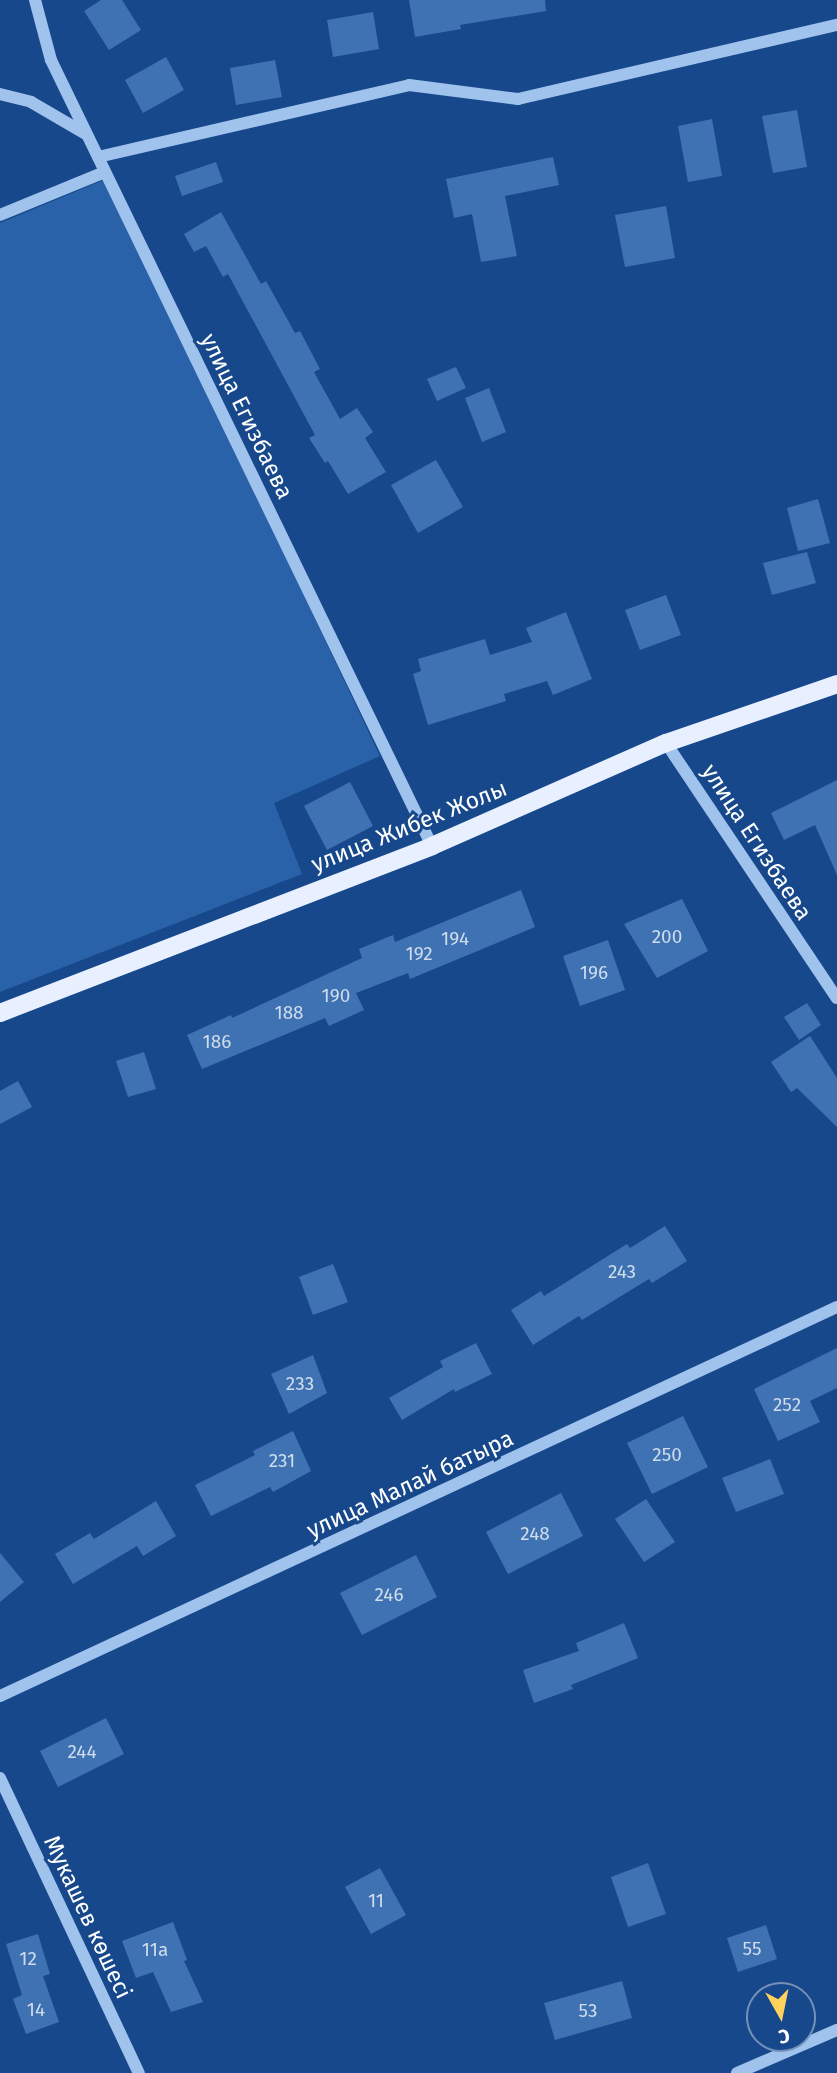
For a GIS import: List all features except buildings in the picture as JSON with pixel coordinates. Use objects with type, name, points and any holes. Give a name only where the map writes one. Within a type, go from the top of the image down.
[{"type":"main road","name":"улица Жибек Жолы","points":[[0,1013],[432,846],[666,743],[837,684]]},
{"type":"street","name":"улица Егизбаева","points":[[35,0],[51,60],[432,846]]},
{"type":"street","points":[[98,157],[409,85],[518,99],[837,25]]},
{"type":"street","points":[[0,94],[31,102],[86,134]]},
{"type":"street","points":[[0,215],[105,172]]},
{"type":"street","name":"улица Егизбаева","points":[[666,743],[837,998]]},
{"type":"street","name":"улица Малай батыра","points":[[0,1696],[837,1307]]},
{"type":"street","name":"Мукашев көшесі","points":[[0,1778],[139,2073]]},
{"type":"street","points":[[737,2073],[837,2030]]},
{"type":"shaded area","points":[[106,179],[380,756],[274,803],[302,874],[0,992],[0,223]]}]
